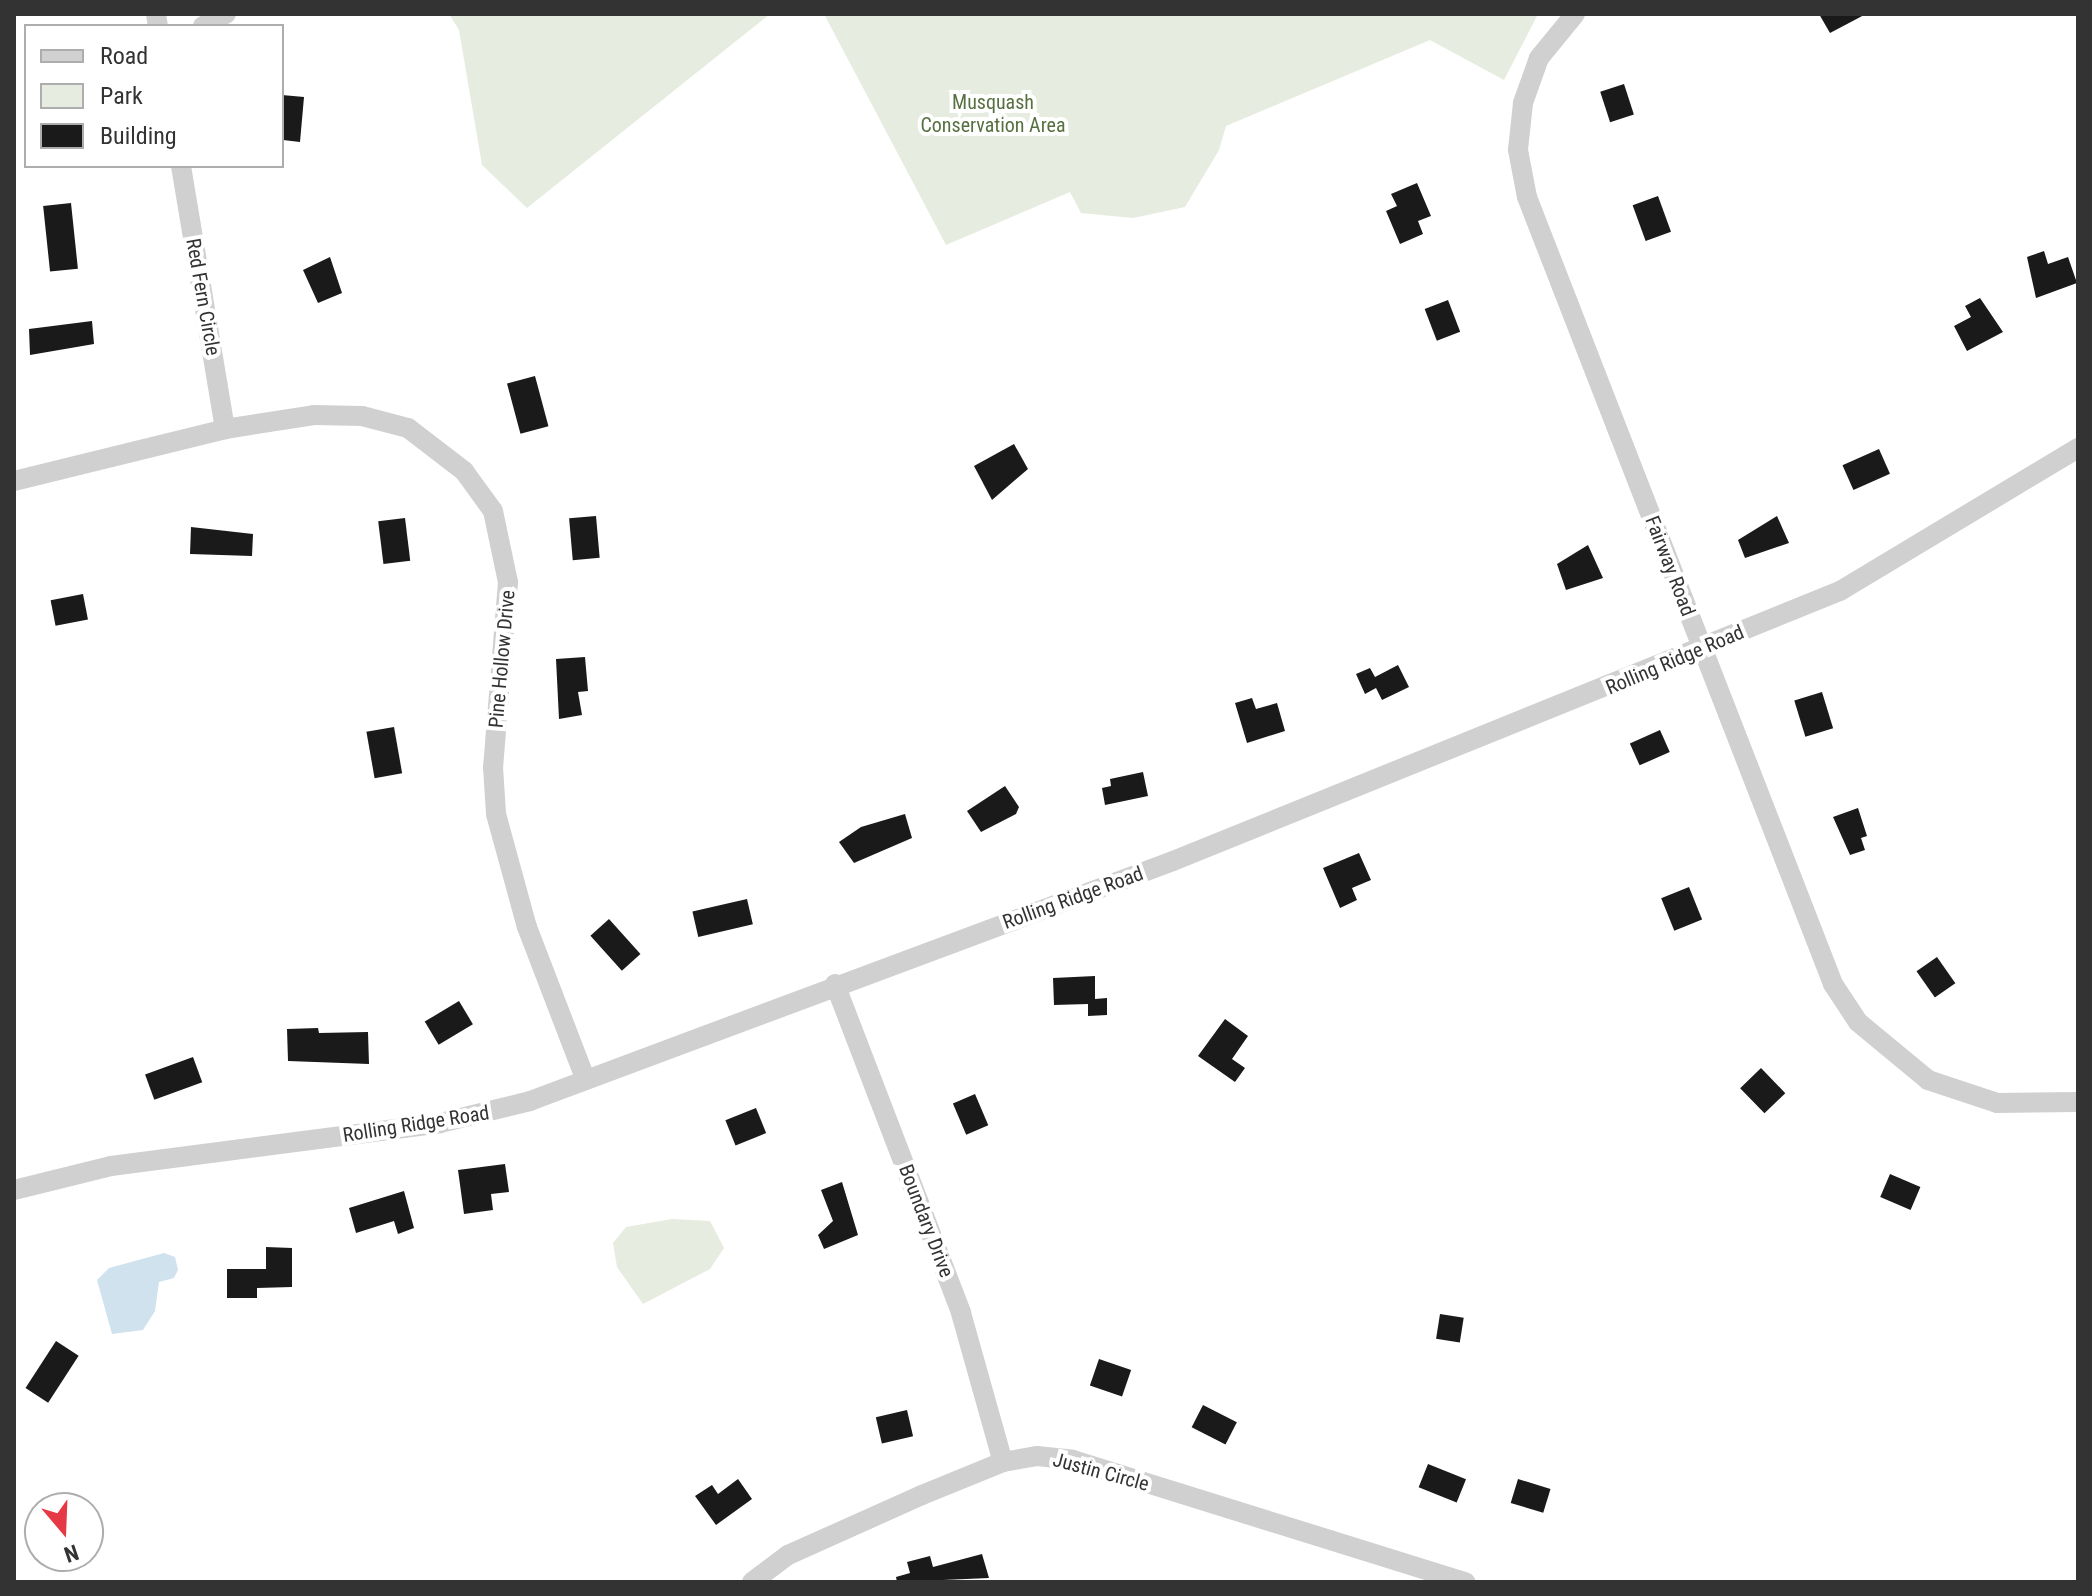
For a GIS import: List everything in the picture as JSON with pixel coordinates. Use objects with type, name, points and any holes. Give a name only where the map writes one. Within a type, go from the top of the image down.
[{"type":"street","points":[[207,24],[226,14]]},
{"type":"street","name":"Fairway Road","points":[[1575,14],[1529,81],[1519,126],[1522,174],[1823,963],[1858,1022],[1909,1068],[1951,1090],[1997,1103],[2078,1102]]},
{"type":"street","name":"Red Fern Circle","points":[[181,168],[225,429]]},
{"type":"street","name":"Pine Hollow Drive","points":[[14,481],[225,429],[314,415],[386,420],[448,454],[493,511],[506,558],[509,605],[493,767],[496,814],[527,927],[585,1078]]},
{"type":"street","name":"Rolling Ridge Road","points":[[14,1190],[125,1163],[484,1116],[1187,856],[1840,591],[2078,448]]},
{"type":"street","name":"Boundary Drive","points":[[835,984],[961,1313],[1003,1462]]},
{"type":"street","name":"Justin Circle","points":[[752,1582],[788,1555],[1003,1462],[1037,1456],[1073,1460],[1465,1582]]},
{"type":"green space","points":[[449,14],[770,14],[527,208],[482,165],[459,30]]},
{"type":"green space","name":"Musquash Conservation Area","points":[[824,14],[1538,14],[1504,80],[1430,40],[1226,126],[1219,150],[1185,207],[1133,218],[1081,213],[1070,192],[946,245]]},
{"type":"green space","points":[[672,1219],[710,1221],[724,1248],[710,1269],[643,1304],[617,1267],[613,1243],[626,1227]]},
{"type":"water","points":[[164,1253],[175,1257],[178,1270],[174,1278],[159,1282],[155,1311],[143,1330],[112,1334],[97,1280],[109,1268]]},
{"type":"building","points":[[1819,14],[1866,14],[1830,33]]},
{"type":"building","points":[[1624,84],[1634,114],[1610,122],[1600,92]]},
{"type":"building","points":[[284,95],[304,97],[300,142],[284,140]]},
{"type":"building","points":[[1417,183],[1431,216],[1418,221],[1423,234],[1400,244],[1386,211],[1397,206],[1391,194]]},
{"type":"building","points":[[1658,196],[1671,232],[1646,241],[1633,205]]},
{"type":"building","points":[[71,203],[78,269],[50,272],[43,206]]},
{"type":"building","points":[[2044,251],[2048,264],[2068,257],[2077,283],[2036,298],[2027,257]]},
{"type":"building","points":[[330,257],[342,293],[318,303],[303,270]]},
{"type":"building","points":[[1980,298],[2003,332],[1967,351],[1954,326],[1971,317],[1965,306]]},
{"type":"building","points":[[1448,300],[1460,332],[1437,341],[1425,309]]},
{"type":"building","points":[[92,321],[94,344],[30,355],[29,329]]},
{"type":"building","points":[[535,376],[548,426],[520,434],[507,384]]},
{"type":"building","points":[[1014,444],[1028,469],[992,500],[974,466]]},
{"type":"building","points":[[1879,449],[1890,474],[1853,490],[1842,465]]},
{"type":"building","points":[[596,516],[600,558],[573,560],[569,518]]},
{"type":"building","points":[[1777,516],[1789,543],[1745,558],[1738,540]]},
{"type":"building","points":[[405,518],[410,561],[383,564],[378,521]]},
{"type":"building","points":[[191,527],[253,534],[252,556],[190,554]]},
{"type":"building","points":[[1588,545],[1603,578],[1566,590],[1557,564]]},
{"type":"building","points":[[83,594],[88,620],[56,626],[51,600]]},
{"type":"building","points":[[585,657],[588,691],[578,692],[582,715],[559,719],[556,659]]},
{"type":"building","points":[[1398,665],[1409,687],[1382,700],[1376,688],[1365,694],[1356,674],[1370,668],[1375,677]]},
{"type":"building","points":[[1822,692],[1833,728],[1805,737],[1794,700]]},
{"type":"building","points":[[1252,698],[1256,709],[1277,703],[1285,731],[1247,743],[1235,703]]},
{"type":"building","points":[[394,727],[402,773],[375,778],[366,732]]},
{"type":"building","points":[[1660,730],[1670,752],[1640,765],[1630,743]]},
{"type":"building","points":[[1143,772],[1148,796],[1105,805],[1102,788],[1111,786],[1110,779]]},
{"type":"building","points":[[1005,786],[1019,807],[1016,814],[981,832],[967,811]]},
{"type":"building","points":[[1858,808],[1867,836],[1861,838],[1865,850],[1850,855],[1833,817]]},
{"type":"building","points":[[905,814],[912,838],[854,863],[839,842],[861,827]]},
{"type":"building","points":[[1359,853],[1371,880],[1352,888],[1357,900],[1340,908],[1323,868]]},
{"type":"building","points":[[1689,887],[1702,919],[1674,931],[1661,898]]},
{"type":"building","points":[[747,899],[753,924],[698,937],[692,912]]},
{"type":"building","points":[[609,919],[640,954],[622,971],[590,936]]},
{"type":"building","points":[[1937,957],[1955,983],[1935,998],[1917,971]]},
{"type":"building","points":[[1095,976],[1095,999],[1107,998],[1107,1015],[1088,1016],[1088,1004],[1054,1005],[1053,978]]},
{"type":"building","points":[[459,1001],[473,1024],[439,1045],[425,1022]]},
{"type":"building","points":[[1225,1019],[1248,1036],[1232,1059],[1245,1068],[1235,1082],[1198,1056]]},
{"type":"building","points":[[318,1028],[319,1033],[368,1032],[369,1064],[288,1061],[287,1029]]},
{"type":"building","points":[[193,1057],[202,1082],[154,1100],[145,1074]]},
{"type":"building","points":[[1761,1068],[1785,1093],[1764,1113],[1740,1088]]},
{"type":"building","points":[[975,1094],[988,1125],[966,1135],[953,1103]]},
{"type":"building","points":[[756,1108],[766,1133],[736,1145],[725,1120]]},
{"type":"building","points":[[505,1164],[509,1192],[491,1194],[493,1210],[464,1214],[458,1170]]},
{"type":"building","points":[[1890,1174],[1920,1187],[1911,1210],[1880,1197]]},
{"type":"building","points":[[842,1182],[858,1235],[824,1249],[818,1235],[833,1221],[821,1190]]},
{"type":"building","points":[[404,1191],[414,1228],[398,1234],[394,1221],[356,1233],[349,1208]]},
{"type":"building","points":[[266,1247],[292,1248],[292,1287],[257,1288],[257,1298],[227,1298],[227,1269],[266,1269]]},
{"type":"building","points":[[1440,1314],[1464,1318],[1460,1342],[1436,1339]]},
{"type":"building","points":[[56,1341],[79,1356],[48,1403],[26,1388]]},
{"type":"building","points":[[1099,1359],[1131,1370],[1122,1397],[1090,1385]]},
{"type":"building","points":[[1203,1405],[1237,1422],[1226,1445],[1192,1427]]},
{"type":"building","points":[[907,1410],[913,1436],[882,1444],[876,1417]]},
{"type":"building","points":[[1428,1464],[1466,1479],[1457,1503],[1419,1487]]},
{"type":"building","points":[[738,1479],[752,1499],[716,1525],[695,1496],[712,1485],[718,1494]]},
{"type":"building","points":[[1518,1479],[1551,1489],[1543,1513],[1511,1503]]},
{"type":"building","points":[[982,1554],[989,1578],[897,1582],[896,1577],[910,1573],[907,1562],[930,1556],[933,1567]]}]
